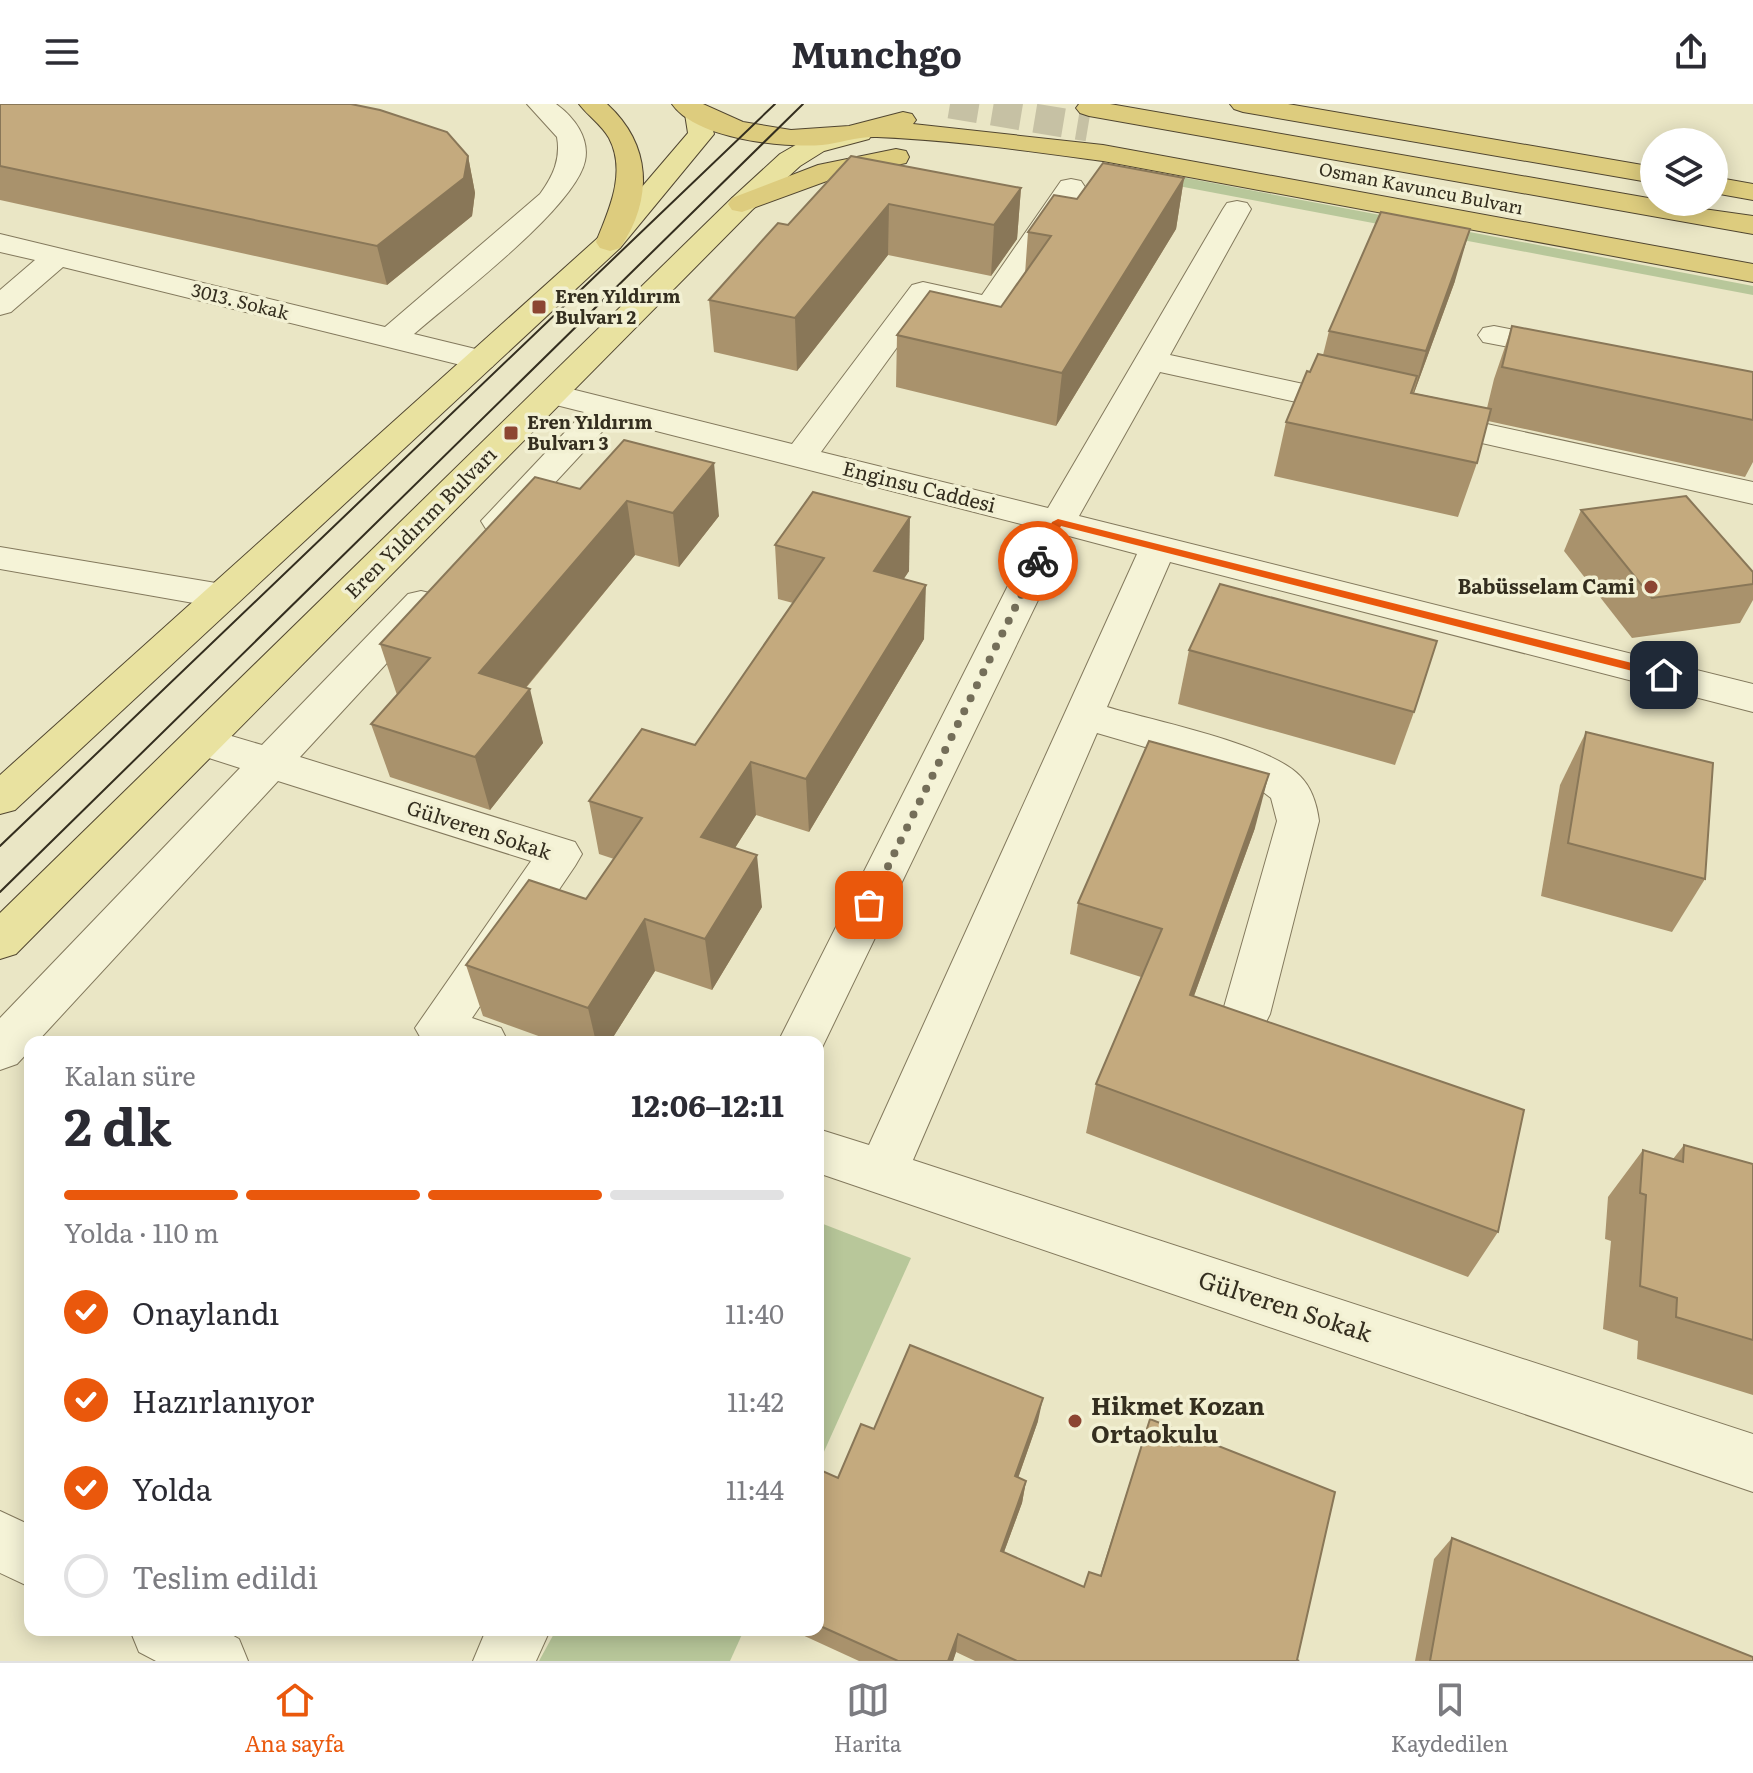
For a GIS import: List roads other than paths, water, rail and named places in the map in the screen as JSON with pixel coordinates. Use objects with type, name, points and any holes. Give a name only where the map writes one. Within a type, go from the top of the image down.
[{"type":"highway","points":[[592,104],[621,133],[632,164],[627,197],[610,242]]},
{"type":"highway","points":[[691,109],[714,122],[771,136],[834,136],[867,131],[903,120],[929,104]]},
{"type":"highway","points":[[1243,104],[1640,173]]},
{"type":"highway","name":"Osman Kavuncu Bulvarı","points":[[1753,225],[1089,118],[1753,251]]},
{"type":"highway","points":[[867,131],[1054,146],[1753,273]]},
{"type":"highway","points":[[742,204],[828,171],[885,158],[952,150],[1054,146]]},
{"type":"highway","points":[[1728,188],[1753,192]]},
{"type":"main road","points":[[0,799],[610,242],[701,134],[691,109]]},
{"type":"main road","name":"Eren Yıldırım Bulvarı","points":[[0,941],[742,204],[790,160],[815,145],[867,131]]},
{"type":"street","points":[[391,338],[550,200],[562,185],[573,155],[573,140],[564,124],[540,104]]},
{"type":"street","points":[[800,457],[923,291],[990,306],[1071,187]]},
{"type":"street","points":[[805,1036],[1058,522],[1237,209]]},
{"type":"street","name":"3013. Sokak","points":[[0,243],[481,360]]},
{"type":"street","points":[[0,306],[57,257]]},
{"type":"street","points":[[1494,335],[1601,356]]},
{"type":"street","points":[[1151,360],[1753,493]]},
{"type":"street","name":"Enginsu Caddesi","points":[[551,394],[1753,698]]},
{"type":"street","points":[[476,545],[606,408]]},
{"type":"street","points":[[882,1172],[1158,548]]},
{"type":"street","points":[[0,558],[222,596]]},
{"type":"street","points":[[0,1050],[443,580]]},
{"type":"street","points":[[1085,715],[1256,765],[1286,787],[1296,804],[1298,821],[1246,1014]]},
{"type":"street","name":"Gülveren Sokak","points":[[201,741],[560,854],[439,1028],[465,1036]]},
{"type":"street","name":"Gülveren Sokak","points":[[824,1153],[1753,1463]]},
{"type":"street","points":[[172,1636],[217,1661]]},
{"type":"street","points":[[504,1661],[516,1636]]},
{"type":"tunnel","points":[[950,104],[1088,127]]},
{"type":"tram line","points":[[0,846],[775,104]]},
{"type":"tram line","points":[[0,892],[803,104]]},
{"type":"place","name":"Eren Yıldırım Bulvarı 2","points":[[539,307]]},
{"type":"place","name":"Eren Yıldırım Bulvarı 3","points":[[511,433]]},
{"type":"place","name":"Babüsselam Cami","points":[[1651,587]]},
{"type":"place","name":"Hikmet Kozan Ortaokulu","points":[[1075,1421]]}]
